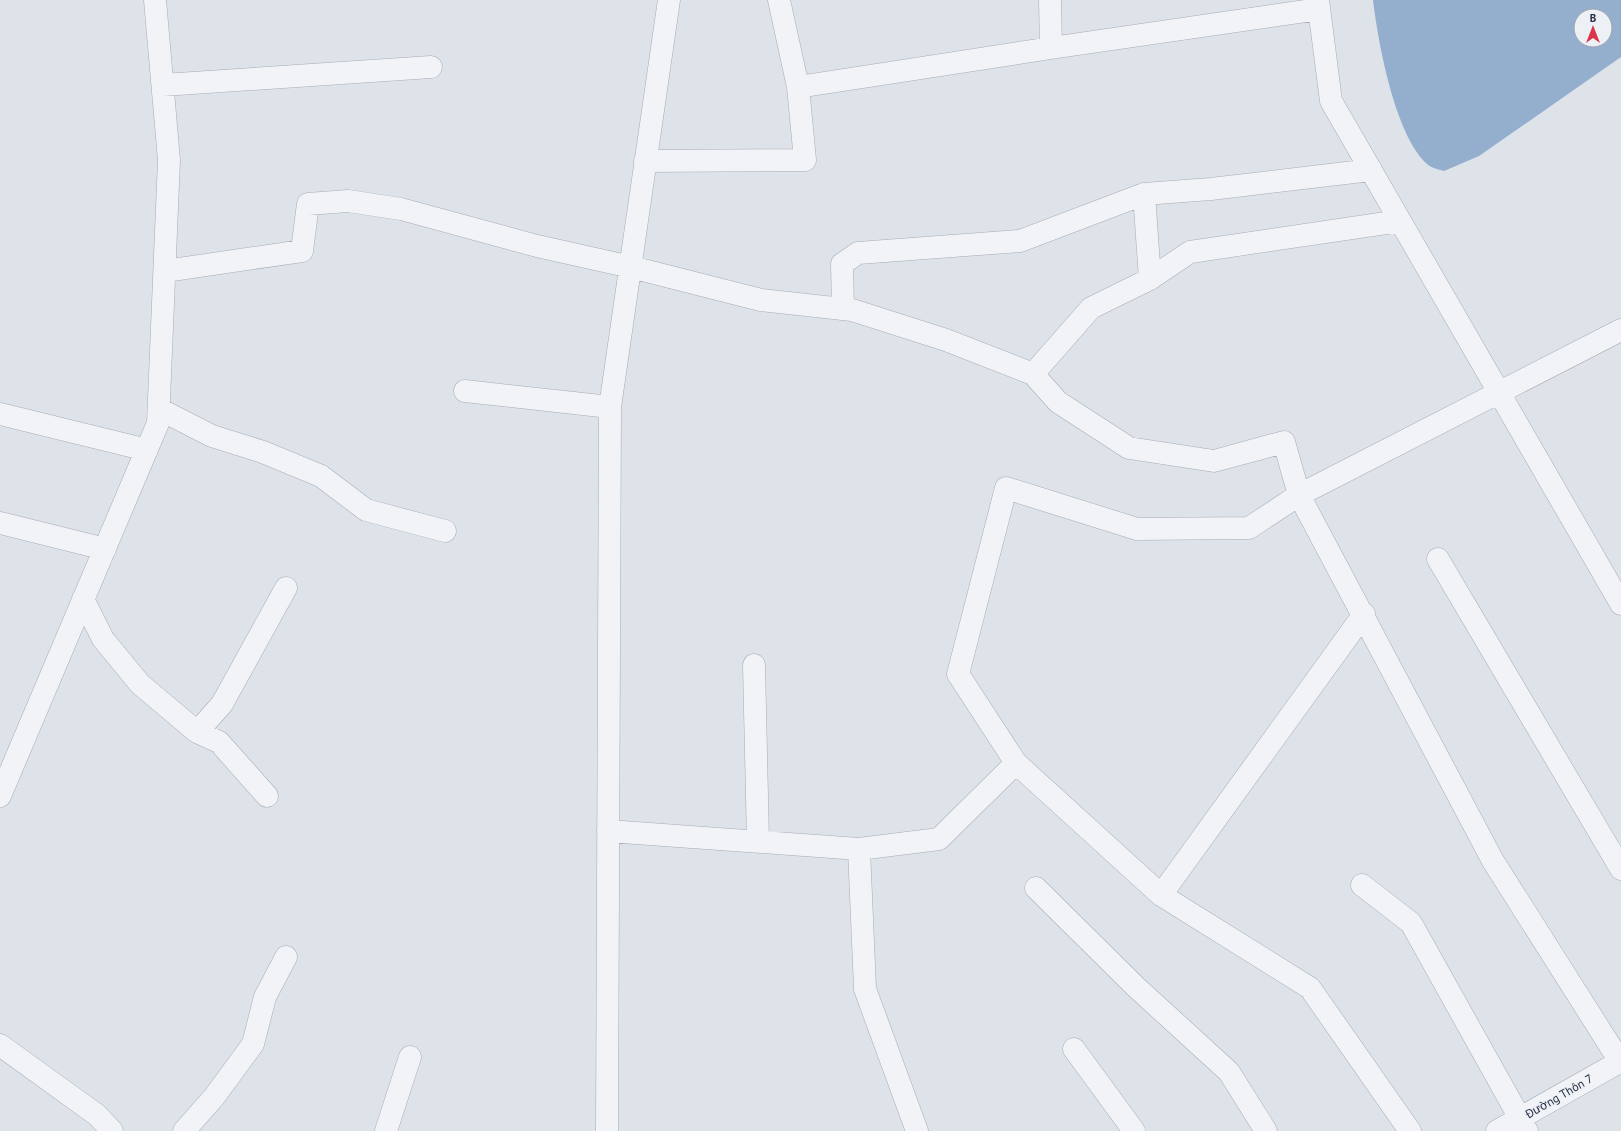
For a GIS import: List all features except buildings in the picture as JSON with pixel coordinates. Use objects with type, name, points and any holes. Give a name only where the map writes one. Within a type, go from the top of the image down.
[{"type":"street","points":[[0,796],[158,423],[169,160],[155,0]]},
{"type":"street","points":[[607,1131],[610,407],[669,0]]},
{"type":"street","points":[[645,161],[805,160],[798,87],[779,0]]},
{"type":"street","points":[[1050,0],[1051,48]]},
{"type":"street","points":[[798,87],[1318,5],[1331,101],[1621,604]]},
{"type":"street","points":[[163,85],[431,67]]},
{"type":"street","points":[[843,309],[842,264],[858,253],[1020,241],[1144,194],[1211,189],[1371,170]]},
{"type":"street","points":[[1144,194],[1150,279]]},
{"type":"street","points":[[165,271],[302,251],[308,204],[348,201],[401,209],[537,246],[631,267],[761,300],[852,310],[946,340],[1033,374],[1058,402],[1129,448],[1214,461],[1284,442],[1299,495],[1364,614],[1493,861],[1621,1062]]},
{"type":"street","points":[[1033,374],[1091,308],[1150,279],[1190,252],[1400,221]]},
{"type":"street","points":[[1410,1131],[1310,988],[1161,895],[1016,763],[958,674],[1006,488],[1137,529],[1249,528],[1299,495],[1621,330]]},
{"type":"street","points":[[465,391],[610,407]]},
{"type":"street","points":[[159,410],[212,436],[263,452],[321,476],[366,510],[445,532]]},
{"type":"street","points":[[0,414],[147,450]]},
{"type":"street","points":[[0,523],[105,548]]},
{"type":"street","points":[[1438,559],[1621,869]]},
{"type":"street","points":[[197,732],[222,704],[286,588]]},
{"type":"street","points":[[83,599],[103,639],[140,684],[197,732],[219,742],[267,796]]},
{"type":"street","points":[[1161,895],[1364,614]]},
{"type":"street","points":[[754,665],[758,841]]},
{"type":"street","points":[[608,831],[859,849],[939,839],[1016,763]]},
{"type":"street","points":[[859,849],[865,989],[918,1131]]},
{"type":"street","points":[[1362,885],[1411,924],[1523,1125]]},
{"type":"street","points":[[1036,888],[1136,987],[1229,1072],[1266,1131]]},
{"type":"street","points":[[184,1131],[214,1097],[253,1044],[265,997],[286,957]]},
{"type":"street","points":[[0,1045],[97,1114],[112,1131]]},
{"type":"street","points":[[1074,1050],[1134,1131]]},
{"type":"street","points":[[386,1131],[410,1057]]},
{"type":"street","name":"Đường Thôn 7","points":[[1497,1131],[1523,1125],[1621,1062]]},
{"type":"water","points":[[1373,0],[1621,0],[1621,57],[1479,156],[1444,171],[1427,164],[1416,150],[1406,132],[1390,87],[1379,39]]}]
